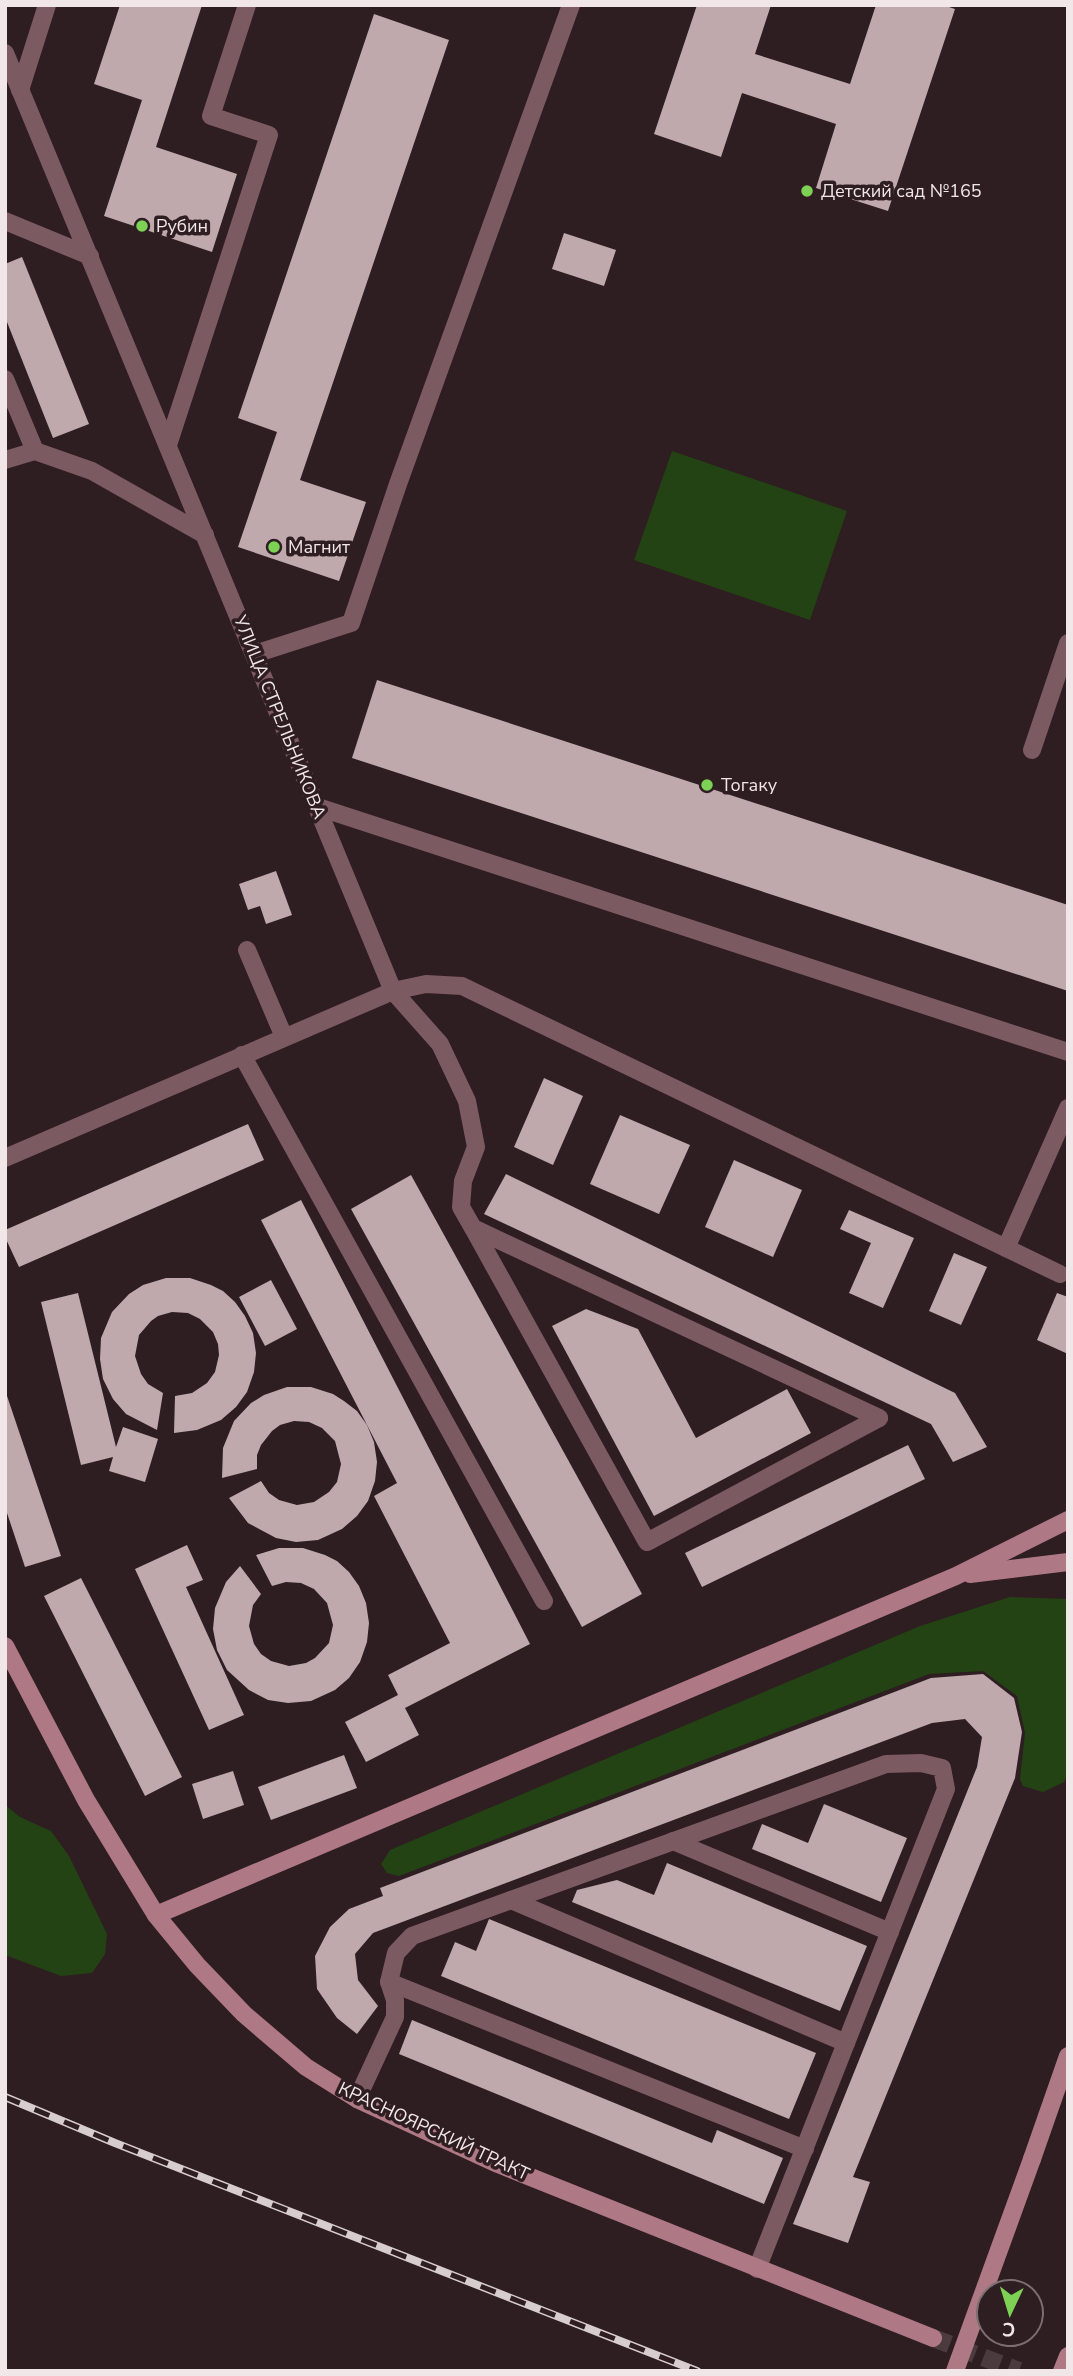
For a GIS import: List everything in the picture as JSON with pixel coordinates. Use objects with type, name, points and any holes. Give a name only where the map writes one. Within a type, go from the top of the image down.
[{"type":"main road","points":[[156,1915],[956,1576],[1068,1520]]},
{"type":"main road","points":[[956,1576],[1068,1562]]},
{"type":"main road","name":"КРАСНОЯРСКИЙ ТРАКТ","points":[[5,1646],[86,1800],[156,1915],[197,1965],[244,2014],[306,2067],[357,2099],[498,2164],[933,2337]]},
{"type":"main road","points":[[955,2371],[1068,2056]]},
{"type":"main road","points":[[1062,2371],[1068,2356]]},
{"type":"street","points":[[20,90],[47,5]]},
{"type":"street","points":[[168,445],[270,135],[211,116],[247,5]]},
{"type":"street","points":[[255,654],[351,623],[398,484],[570,5]]},
{"type":"street","name":"УЛИЦА СТРЕЛЬНИКОВА","points":[[5,53],[393,990],[440,1044],[467,1101],[477,1147],[463,1181],[461,1207],[647,1542],[879,1418],[473,1228]]},
{"type":"street","points":[[5,221],[90,256]]},
{"type":"street","points":[[5,379],[35,451]]},
{"type":"street","points":[[5,460],[35,451],[92,471],[205,535]]},
{"type":"street","points":[[1032,750],[1068,643]]},
{"type":"street","points":[[318,807],[1068,1052]]},
{"type":"street","points":[[247,950],[284,1037]]},
{"type":"street","points":[[5,1158],[393,990],[426,984],[462,986],[1060,1274]]},
{"type":"street","points":[[242,1055],[544,1601]]},
{"type":"street","points":[[1006,1248],[1068,1108]]},
{"type":"street","points":[[357,2099],[395,2017],[395,2000],[389,1982],[396,1953],[412,1936],[886,1764],[921,1763],[942,1768],[946,1789],[758,2269]]},
{"type":"street","points":[[674,1841],[890,1933]]},
{"type":"street","points":[[511,1900],[846,2043]]},
{"type":"street","points":[[389,1982],[805,2149]]},
{"type":"green space","points":[[672,451],[847,511],[810,620],[634,560]]},
{"type":"green space","points":[[1010,1597],[1068,1599],[1068,1774],[1064,1782],[1043,1792],[1023,1786],[1020,1779],[1025,1733],[1017,1696],[983,1671],[929,1674],[399,1876],[387,1873],[381,1864],[390,1850],[920,1626]]},
{"type":"green space","points":[[5,1805],[20,1817],[51,1831],[69,1856],[107,1934],[105,1954],[92,1973],[61,1976],[5,1955]]},
{"type":"building","points":[[120,5],[202,5],[156,147],[237,174],[212,252],[104,216],[142,100],[94,84]]},
{"type":"building","points":[[697,5],[771,5],[755,54],[850,84],[876,5],[943,5],[955,9],[888,211],[816,188],[836,124],[742,93],[721,157],[654,134]]},
{"type":"building","points":[[374,14],[449,40],[300,480],[366,502],[339,581],[238,547],[277,432],[238,418]]},
{"type":"building","points":[[564,233],[616,250],[604,286],[552,269]]},
{"type":"building","points":[[22,257],[89,424],[53,438],[5,317],[5,264]]},
{"type":"building","points":[[377,680],[1068,905],[1068,991],[352,758]]},
{"type":"building","points":[[276,871],[292,915],[266,924],[260,906],[248,910],[239,884]]},
{"type":"building","points":[[544,1078],[583,1096],[553,1165],[514,1147]]},
{"type":"building","points":[[620,1115],[690,1145],[659,1214],[590,1184]]},
{"type":"building","points":[[248,1124],[264,1160],[19,1267],[5,1237],[5,1230]]},
{"type":"building","points":[[734,1160],[802,1190],[773,1257],[705,1227]]},
{"type":"building","points":[[506,1174],[955,1393],[987,1447],[953,1462],[931,1424],[484,1214]]},
{"type":"building","points":[[411,1175],[642,1594],[582,1627],[351,1209]]},
{"type":"building","points":[[301,1200],[530,1644],[405,1708],[419,1735],[366,1762],[345,1722],[398,1695],[388,1675],[450,1643],[374,1496],[397,1483],[261,1220]]},
{"type":"building","points":[[849,1210],[914,1238],[883,1308],[849,1293],[871,1243],[840,1229]]},
{"type":"building","points":[[954,1253],[987,1267],[961,1325],[929,1311]]},
{"type":"building","points":[[166,1278],[190,1278],[223,1291],[245,1316],[253,1333],[256,1353],[254,1372],[247,1392],[236,1407],[221,1420],[197,1430],[174,1433],[175,1396],[192,1393],[207,1383],[215,1372],[219,1355],[213,1332],[200,1319],[188,1313],[172,1312],[158,1316],[139,1335],[135,1356],[141,1374],[148,1384],[163,1393],[157,1430],[126,1414],[113,1399],[103,1379],[100,1359],[101,1338],[112,1312],[129,1294],[143,1285]]},
{"type":"building","points":[[271,1280],[297,1329],[265,1346],[239,1297]]},
{"type":"building","points":[[78,1293],[116,1447],[123,1427],[158,1439],[145,1482],[109,1471],[113,1457],[81,1465],[41,1302]]},
{"type":"building","points":[[1057,1293],[1068,1297],[1068,1354],[1037,1340]]},
{"type":"building","points":[[586,1309],[638,1329],[696,1438],[787,1389],[811,1433],[654,1516],[552,1326]]},
{"type":"building","points":[[287,1387],[311,1387],[333,1394],[357,1411],[374,1442],[377,1462],[375,1481],[368,1501],[357,1516],[342,1529],[318,1540],[296,1542],[276,1538],[248,1523],[229,1498],[261,1481],[269,1493],[279,1500],[297,1505],[314,1502],[329,1492],[337,1482],[341,1464],[335,1441],[322,1428],[309,1422],[294,1421],[280,1425],[261,1445],[257,1455],[257,1469],[222,1478],[223,1448],[234,1421],[251,1403]]},
{"type":"building","points":[[5,1390],[61,1556],[25,1567],[5,1507]]},
{"type":"building","points":[[908,1445],[925,1479],[702,1587],[685,1553]]},
{"type":"building","points":[[187,1545],[203,1580],[186,1587],[244,1715],[209,1730],[135,1569]]},
{"type":"building","points":[[279,1548],[303,1548],[337,1561],[359,1586],[366,1603],[369,1623],[367,1642],[360,1662],[349,1678],[335,1690],[311,1701],[288,1703],[268,1700],[249,1690],[227,1670],[217,1650],[213,1629],[215,1608],[226,1582],[240,1566],[261,1594],[253,1605],[249,1626],[254,1644],[261,1654],[271,1661],[289,1666],[306,1663],[315,1658],[329,1643],[333,1625],[327,1603],[314,1589],[301,1583],[286,1582],[272,1586],[256,1555]]},
{"type":"building","points":[[81,1578],[182,1777],[145,1796],[44,1596]]},
{"type":"building","points":[[983,1674],[1014,1698],[1022,1732],[1015,1778],[853,2177],[870,2182],[848,2243],[793,2224],[977,1767],[982,1737],[965,1719],[932,1723],[373,1933],[355,1954],[358,1980],[378,2006],[357,2034],[337,2018],[317,1989],[315,1956],[330,1927],[349,1909],[383,1896],[380,1888],[931,1678]]},
{"type":"building","points":[[344,1755],[357,1788],[271,1820],[258,1787]]},
{"type":"building","points":[[233,1771],[244,1805],[203,1819],[192,1784]]},
{"type":"building","points":[[824,1804],[907,1838],[881,1902],[752,1849],[762,1824],[808,1843]]},
{"type":"building","points":[[667,1863],[867,1946],[840,2011],[572,1902],[577,1890],[617,1880],[654,1895]]},
{"type":"building","points":[[489,1919],[816,2053],[789,2119],[441,1976],[455,1942],[476,1951]]},
{"type":"building","points":[[412,2020],[712,2143],[717,2130],[783,2158],[764,2204],[399,2054]]},
{"type":"tunnel","points":[[933,2338],[1019,2371]]},
{"type":"railway","points":[[5,2097],[115,2143],[697,2371]]},
{"type":"place","name":"Детский сад №165","points":[[807,191]]},
{"type":"place","name":"Рубин","points":[[142,226]]},
{"type":"place","name":"Магнит","points":[[274,547]]},
{"type":"place","name":"Тогаку","points":[[707,785]]}]
